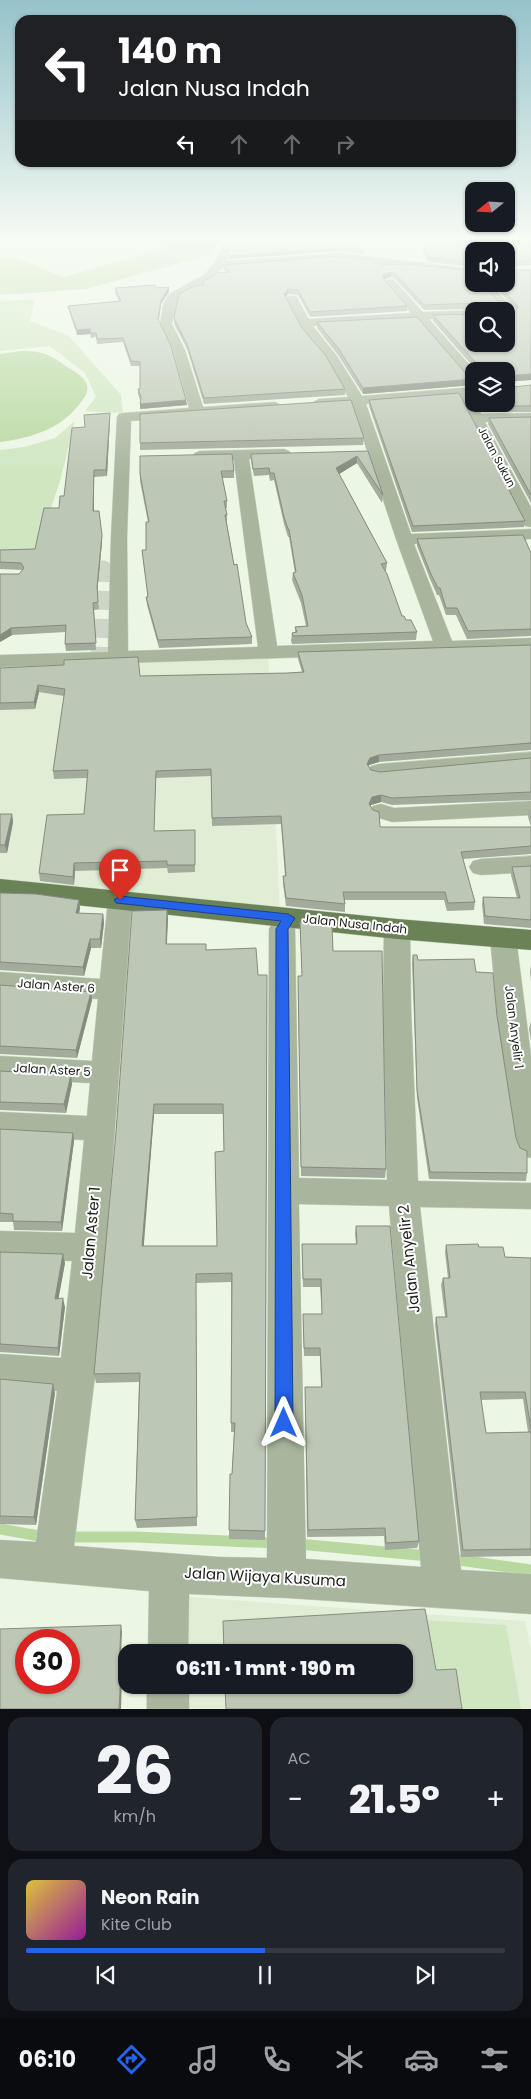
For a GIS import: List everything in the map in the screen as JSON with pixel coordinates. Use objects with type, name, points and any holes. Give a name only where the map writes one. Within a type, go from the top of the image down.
[{"type":"main road","name":"Jalan Nusa Indah","points":[[0,888],[398,929],[517,939]]},
{"type":"street","points":[[167,318],[166,324],[180,350],[195,398],[197,411]]},
{"type":"street","points":[[302,318],[310,333],[332,359],[358,401],[404,539],[444,646]]},
{"type":"street","points":[[306,323],[392,318]]},
{"type":"street","points":[[422,318],[465,369]]},
{"type":"street","points":[[304,404],[465,391]]},
{"type":"street","points":[[118,657],[119,538],[128,457],[124,416],[286,406]]},
{"type":"street","name":"Jalan Sukun","points":[[474,412],[531,522]]},
{"type":"street","points":[[476,418],[531,417]]},
{"type":"street","points":[[355,451],[375,451]]},
{"type":"street","points":[[182,456],[295,453]]},
{"type":"street","points":[[241,455],[268,651]]},
{"type":"street","points":[[404,539],[531,534]]},
{"type":"street","points":[[0,660],[531,644]]},
{"type":"street","points":[[379,771],[531,758]]},
{"type":"street","points":[[380,811],[392,815],[531,808]]},
{"type":"street","points":[[481,867],[531,864]]},
{"type":"street","name":"Jalan Aster 1","points":[[54,1549],[77,1376],[120,900]]},
{"type":"street","points":[[286,1562],[282,929],[288,918]]},
{"type":"street","name":"Jalan Anyelir 2","points":[[398,929],[397,1008],[403,1194],[442,1572]]},
{"type":"street","name":"Jalan Anyelir 1","points":[[517,939],[530,1139]]},
{"type":"street","name":"Jalan Aster 6","points":[[0,982],[113,990]]},
{"type":"street","name":"Jalan Aster 5","points":[[0,1067],[104,1073]]},
{"type":"street","points":[[0,1124],[100,1129]]},
{"type":"street","points":[[284,1191],[531,1196]]},
{"type":"street","points":[[0,1245],[90,1248]]},
{"type":"street","points":[[0,1370],[77,1376]]},
{"type":"street","name":"Jalan Wijaya Kusuma","points":[[0,1560],[54,1549],[170,1572],[220,1577],[286,1562],[442,1572],[531,1594]]},
{"type":"street","points":[[168,1644],[170,1572]]},
{"type":"street","points":[[168,1694],[168,1709]]},
{"type":"shaded area","points":[[0,318],[31,318],[30,321],[69,336],[121,395],[123,413],[85,411],[96,397],[85,373],[50,346],[0,351]]},
{"type":"shaded area","points":[[21,351],[46,354],[56,359],[81,376],[86,382],[87,392],[65,419],[45,431],[23,438],[0,442],[0,354]]},
{"type":"shaded area","points":[[75,421],[60,481],[37,550],[0,552],[0,450],[24,447],[55,438]]},
{"type":"shaded area","points":[[268,651],[280,915],[0,891],[0,663]]},
{"type":"shaded area","points":[[175,1596],[525,1621],[531,1649],[531,1709],[175,1709],[175,1694],[413,1694],[413,1644],[175,1644]]},
{"type":"shaded area","points":[[423,1620],[506,1625],[521,1709],[458,1709],[434,1681]]},
{"type":"building","points":[[72,318],[158,318],[171,346],[186,400],[140,404],[141,397],[138,389],[140,389],[140,362],[131,361],[123,338],[97,339],[96,333],[91,333],[90,329],[77,330]]},
{"type":"building","points":[[174,318],[297,318],[302,328],[326,356],[345,389],[204,398],[187,344]]},
{"type":"building","points":[[418,318],[465,373],[465,380],[363,388],[339,349],[317,322]]},
{"type":"building","points":[[435,318],[465,318],[465,351]]},
{"type":"building","points":[[515,318],[531,318],[531,374],[515,375],[515,362],[475,362],[466,352],[515,352]]},
{"type":"building","points":[[531,385],[531,406],[515,406],[515,387]]},
{"type":"building","points":[[459,393],[465,405],[465,412],[469,412],[525,521],[413,526],[369,400]]},
{"type":"building","points":[[351,400],[364,438],[140,443],[140,414]]},
{"type":"building","points":[[110,413],[106,470],[94,470],[93,511],[99,511],[102,535],[97,587],[98,602],[93,603],[96,643],[65,644],[66,625],[11,628],[0,635],[0,574],[19,574],[24,568],[21,563],[0,562],[0,550],[35,549],[44,508],[59,508],[60,496],[64,496],[72,428],[85,427],[84,415]]},
{"type":"building","points":[[531,417],[531,495],[489,418]]},
{"type":"building","points":[[368,451],[383,495],[357,456],[336,468],[387,563],[381,564],[387,574],[402,616],[406,620],[411,620],[417,632],[293,636],[292,633],[297,632],[295,627],[308,626],[302,595],[293,573],[296,572],[289,529],[284,517],[274,473],[270,473],[269,468],[253,469],[251,454]]},
{"type":"building","points":[[232,454],[234,471],[221,471],[227,501],[224,501],[227,515],[225,515],[234,565],[237,564],[246,623],[252,637],[158,640],[146,597],[148,597],[142,550],[146,550],[146,522],[149,522],[140,474],[140,456]]},
{"type":"building","points":[[523,535],[531,553],[531,629],[468,631],[457,608],[446,608],[440,588],[438,588],[430,572],[417,539]]},
{"type":"building","points":[[531,645],[531,743],[379,755],[370,758],[367,764],[371,770],[380,772],[531,758],[531,792],[392,798],[381,795],[372,797],[369,804],[373,810],[379,812],[380,827],[531,827],[531,846],[461,852],[475,902],[448,903],[445,892],[343,892],[345,904],[286,898],[283,876],[286,876],[281,816],[212,818],[211,769],[156,771],[154,831],[195,830],[195,865],[167,865],[167,861],[74,863],[73,877],[39,873],[47,815],[84,814],[88,770],[53,771],[65,689],[38,685],[34,702],[0,703],[0,668],[64,665],[64,660],[138,657],[140,676],[288,673],[304,672],[298,652]]},
{"type":"building","points":[[0,814],[12,814],[5,845],[0,845]]},
{"type":"building","points":[[531,866],[531,920],[485,916],[483,897],[520,898],[512,867]]},
{"type":"building","points":[[0,893],[36,894],[79,900],[76,913],[103,914],[100,939],[90,939],[83,967],[0,962]]},
{"type":"building","points":[[167,910],[166,944],[206,944],[206,950],[256,948],[258,975],[267,975],[265,1531],[229,1530],[230,1474],[232,1474],[235,1423],[231,1423],[232,1273],[196,1274],[197,1517],[135,1520],[140,1373],[94,1374],[116,1132],[132,911]],"holes":[[[154,1104],[223,1104],[224,1151],[215,1152],[217,1246],[142,1246]]]},
{"type":"building","points":[[300,922],[332,925],[333,951],[382,951],[386,1169],[301,1167],[298,976],[302,976]]},
{"type":"building","points":[[413,955],[417,955],[418,960],[474,959],[476,972],[493,973],[497,1016],[516,1138],[520,1148],[527,1151],[527,1173],[430,1172],[417,1090]]},
{"type":"building","points":[[0,985],[91,992],[76,1050],[0,1046]]},
{"type":"building","points":[[0,1071],[71,1075],[64,1104],[0,1102]]},
{"type":"building","points":[[0,1129],[73,1133],[61,1222],[13,1221],[13,1214],[0,1213]]},
{"type":"building","points":[[356,1226],[390,1226],[419,1541],[386,1543],[385,1528],[308,1530],[305,1387],[322,1387],[320,1348],[304,1348],[303,1314],[322,1314],[321,1279],[303,1279],[302,1244],[357,1244]]},
{"type":"building","points":[[478,1244],[479,1247],[503,1247],[505,1257],[531,1258],[531,1429],[525,1392],[480,1392],[486,1433],[531,1432],[531,1549],[463,1550],[436,1317],[447,1317],[443,1278],[450,1278],[446,1245]]},
{"type":"building","points":[[0,1252],[63,1254],[55,1299],[63,1298],[58,1348],[0,1344]]},
{"type":"building","points":[[0,1379],[53,1384],[34,1517],[0,1516]]},
{"type":"building","points":[[425,1609],[436,1670],[456,1669],[462,1709],[226,1709],[225,1694],[413,1694],[413,1644],[224,1644],[223,1621]]},
{"type":"building","points":[[121,1625],[120,1644],[118,1644],[119,1709],[0,1709],[0,1629]]},
{"type":"waterway","points":[[0,1529],[45,1537]]},
{"type":"waterway","points":[[66,1537],[135,1537],[275,1543]]},
{"type":"waterway","points":[[298,1544],[429,1556]]},
{"type":"waterway","points":[[452,1559],[531,1570]]},
{"type":"tunnel","points":[[68,572],[103,570],[100,658]]},
{"type":"route","points":[[120,900],[288,918],[282,929],[284,1423]]}]
